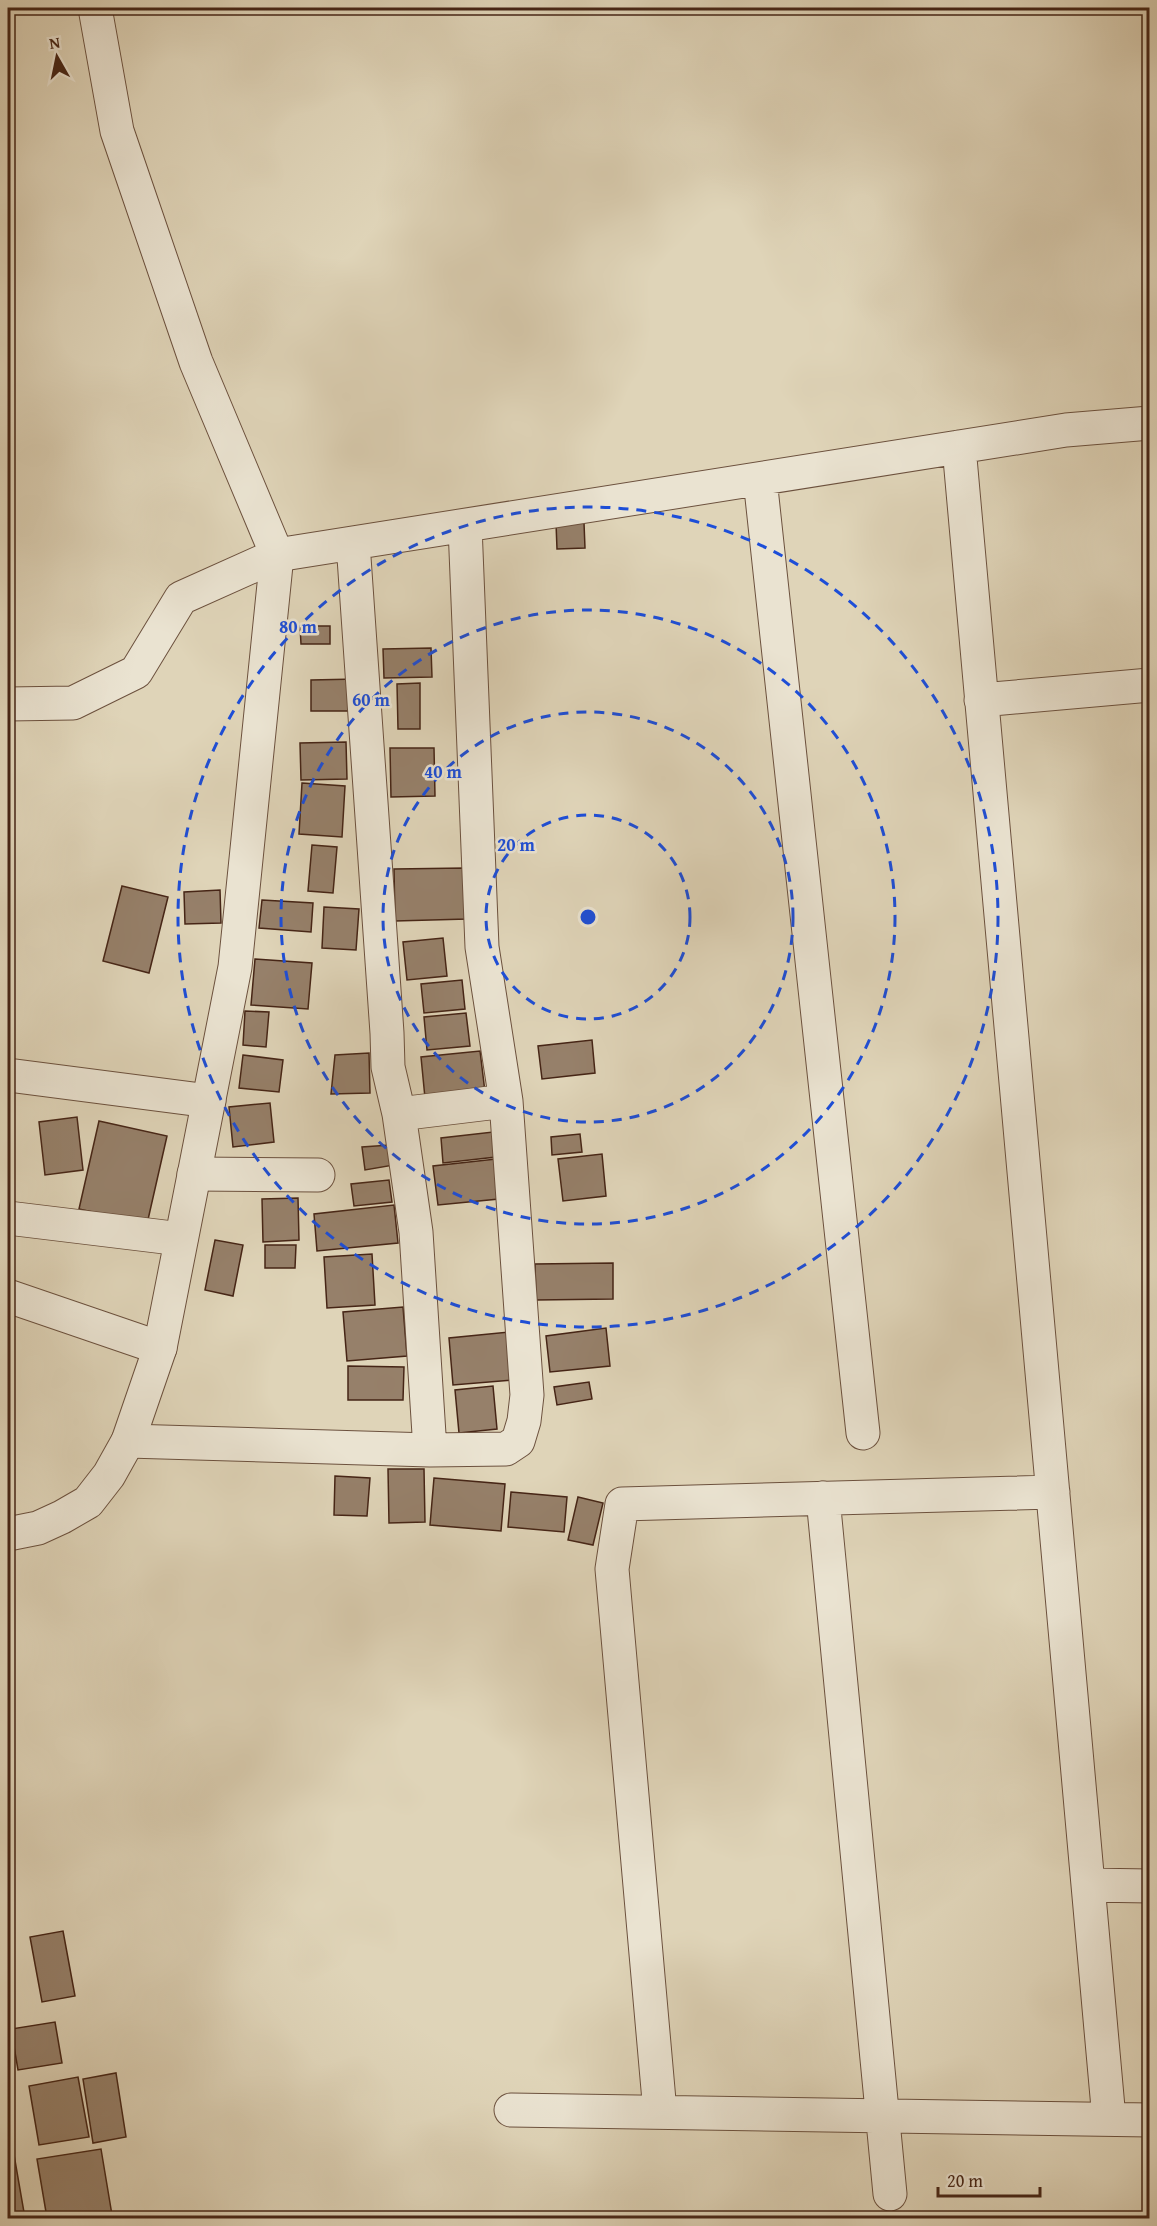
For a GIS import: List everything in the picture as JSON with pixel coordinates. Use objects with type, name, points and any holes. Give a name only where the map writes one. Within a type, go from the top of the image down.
[{"type":"street","points":[[8,1534],[38,1528],[88,1502],[109,1475],[128,1441],[160,1348],[235,967],[277,555],[196,362],[117,131],[95,8]]},
{"type":"street","points":[[8,704],[73,704],[136,672],[181,598],[277,555],[1066,430],[1149,423]]},
{"type":"street","points":[[958,447],[1109,2119]]},
{"type":"street","points":[[760,479],[863,1433]]},
{"type":"street","points":[[128,1441],[430,1450],[506,1449],[518,1441],[524,1420],[527,1395],[506,1101],[482,947],[465,526]]},
{"type":"street","points":[[353,543],[388,1066],[399,1114],[416,1232],[430,1450]]},
{"type":"street","points":[[981,700],[1149,685]]},
{"type":"street","points":[[8,1075],[209,1101]]},
{"type":"street","points":[[399,1114],[506,1101]]},
{"type":"street","points":[[194,1174],[318,1175]]},
{"type":"street","points":[[8,1218],[181,1239]]},
{"type":"street","points":[[8,1296],[160,1348]]},
{"type":"street","points":[[660,2112],[612,1569],[622,1504],[1053,1492]]},
{"type":"street","points":[[824,1498],[890,2194]]},
{"type":"street","points":[[1088,1885],[1149,1886]]},
{"type":"street","points":[[511,2110],[1149,2120]]},
{"type":"building","points":[[556,523],[584,523],[585,548],[557,549]]},
{"type":"building","points":[[300,626],[330,626],[330,644],[301,644]]},
{"type":"building","points":[[431,648],[432,677],[384,678],[383,649]]},
{"type":"building","points":[[357,679],[358,711],[311,711],[311,680]]},
{"type":"building","points":[[420,683],[420,729],[398,729],[397,684]]},
{"type":"building","points":[[346,742],[347,779],[301,780],[300,743]]},
{"type":"building","points":[[390,748],[434,748],[435,796],[391,797]]},
{"type":"building","points":[[302,783],[345,786],[342,837],[299,834]]},
{"type":"building","points":[[312,845],[337,847],[333,893],[308,891]]},
{"type":"building","points":[[465,868],[467,919],[395,921],[394,869]]},
{"type":"building","points":[[122,886],[168,897],[149,973],[103,961]]},
{"type":"building","points":[[220,890],[221,923],[185,924],[184,892]]},
{"type":"building","points":[[262,900],[313,903],[311,932],[259,928]]},
{"type":"building","points":[[324,907],[359,909],[356,950],[322,948]]},
{"type":"building","points":[[443,938],[447,976],[407,980],[403,942]]},
{"type":"building","points":[[255,959],[312,963],[308,1009],[251,1005]]},
{"type":"building","points":[[462,980],[465,1009],[424,1013],[421,984]]},
{"type":"building","points":[[245,1011],[269,1012],[266,1047],[243,1045]]},
{"type":"building","points":[[466,1013],[470,1046],[427,1050],[424,1017]]},
{"type":"building","points":[[592,1040],[595,1073],[542,1079],[538,1046]]},
{"type":"building","points":[[480,1051],[485,1092],[425,1098],[421,1057]]},
{"type":"building","points":[[369,1053],[370,1093],[331,1094],[335,1055]]},
{"type":"building","points":[[243,1055],[283,1060],[279,1092],[239,1088]]},
{"type":"building","points":[[270,1103],[274,1142],[233,1147],[229,1107]]},
{"type":"building","points":[[77,1117],[83,1170],[45,1175],[39,1122]]},
{"type":"building","points":[[99,1121],[167,1136],[147,1224],[79,1209]]},
{"type":"building","points":[[493,1132],[496,1157],[443,1163],[441,1138]]},
{"type":"building","points":[[580,1134],[582,1152],[552,1155],[551,1137]]},
{"type":"building","points":[[390,1145],[394,1165],[365,1170],[362,1147]]},
{"type":"building","points":[[602,1154],[606,1196],[563,1201],[558,1159]]},
{"type":"building","points":[[505,1158],[509,1198],[438,1205],[433,1166]]},
{"type":"building","points":[[389,1180],[392,1202],[354,1206],[351,1184]]},
{"type":"building","points":[[298,1198],[299,1240],[263,1242],[262,1199]]},
{"type":"building","points":[[394,1205],[398,1243],[317,1251],[314,1214]]},
{"type":"building","points":[[215,1240],[243,1245],[233,1296],[205,1290]]},
{"type":"building","points":[[265,1245],[296,1245],[295,1268],[265,1268]]},
{"type":"building","points":[[372,1254],[375,1305],[327,1308],[324,1257]]},
{"type":"building","points":[[613,1263],[613,1299],[536,1300],[535,1264]]},
{"type":"building","points":[[403,1307],[407,1356],[347,1361],[343,1312]]},
{"type":"building","points":[[606,1328],[610,1366],[550,1372],[546,1336]]},
{"type":"building","points":[[509,1332],[514,1380],[453,1385],[449,1338]]},
{"type":"building","points":[[348,1366],[404,1367],[403,1400],[348,1400]]},
{"type":"building","points":[[589,1382],[592,1399],[557,1405],[554,1387]]},
{"type":"building","points":[[493,1386],[497,1429],[459,1433],[455,1390]]},
{"type":"building","points":[[388,1469],[424,1469],[425,1522],[389,1523]]},
{"type":"building","points":[[335,1476],[370,1478],[367,1516],[334,1515]]},
{"type":"building","points":[[434,1478],[505,1484],[501,1531],[430,1525]]},
{"type":"building","points":[[511,1492],[567,1497],[564,1532],[508,1527]]},
{"type":"building","points":[[578,1497],[603,1503],[593,1545],[568,1540]]},
{"type":"building","points":[[63,1931],[75,1996],[42,2002],[30,1937]]},
{"type":"building","points":[[55,2022],[62,2063],[18,2070],[11,2029]]},
{"type":"building","points":[[116,2073],[126,2137],[93,2143],[83,2079]]},
{"type":"building","points":[[78,2077],[89,2137],[39,2145],[29,2086]]},
{"type":"building","points":[[13,2149],[25,2218],[8,2218],[8,2150]]},
{"type":"building","points":[[101,2149],[112,2215],[94,2218],[47,2218],[37,2159]]}]
